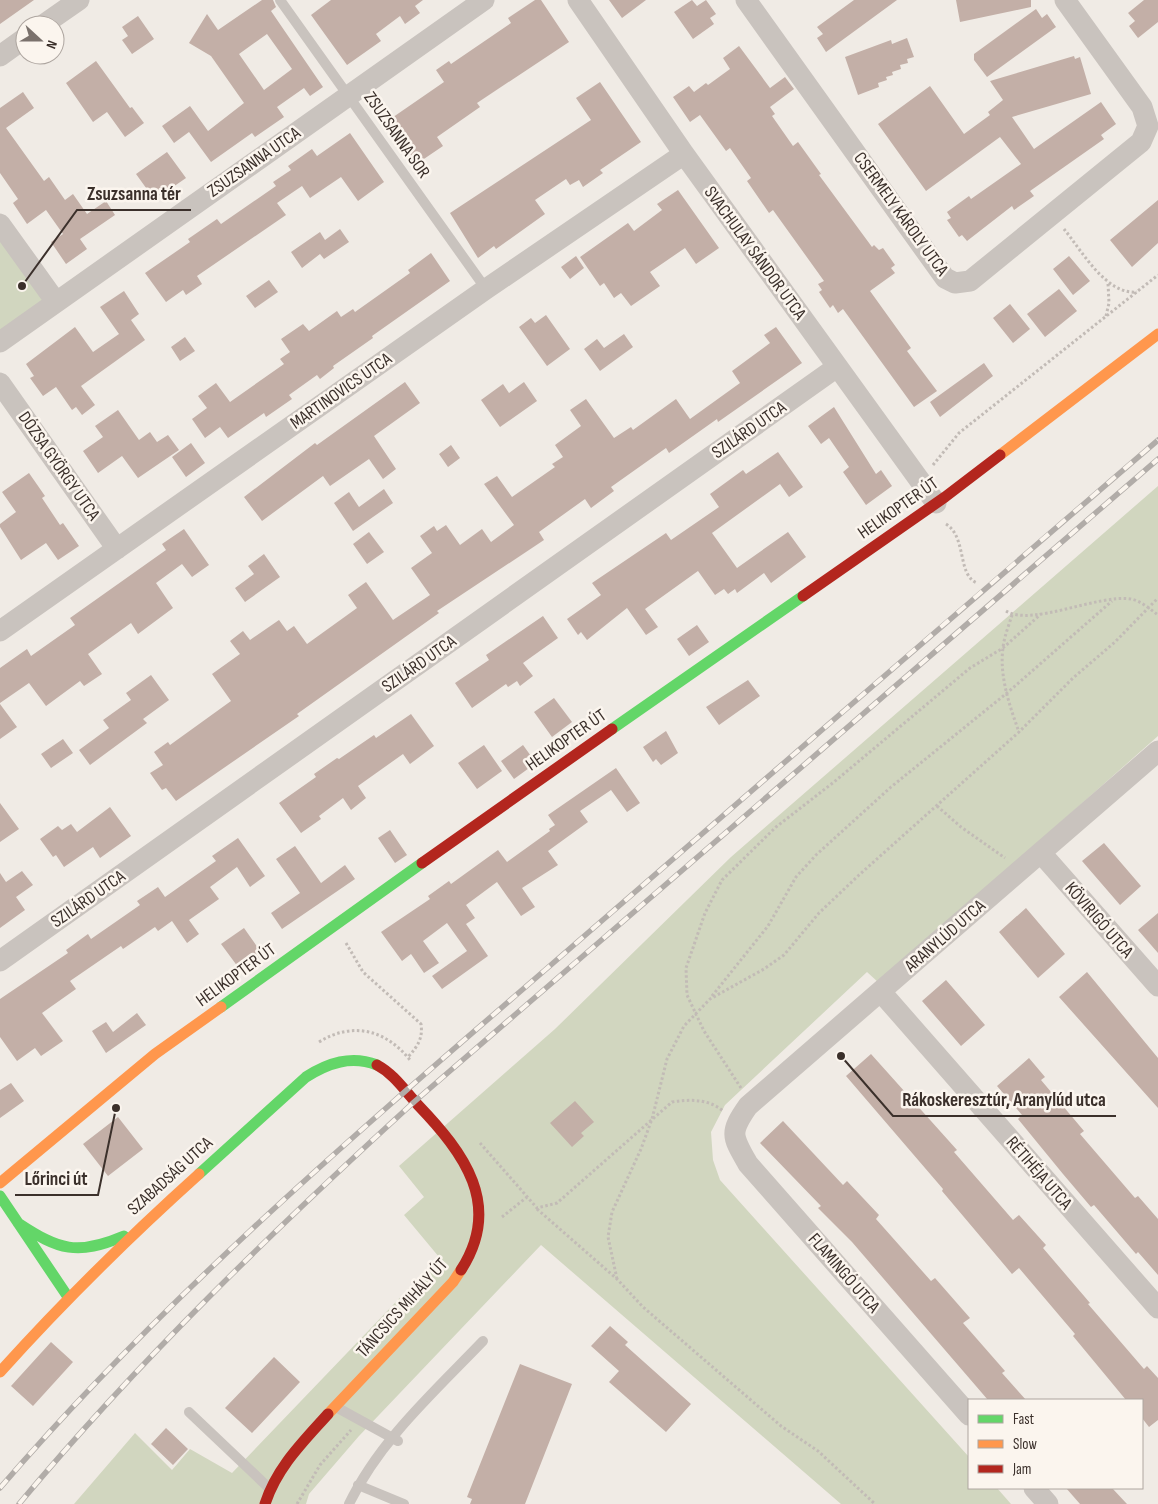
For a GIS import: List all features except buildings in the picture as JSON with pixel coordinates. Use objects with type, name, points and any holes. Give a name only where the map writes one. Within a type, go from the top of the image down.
[{"type":"street","points":[[57,15],[79,0]]},
{"type":"street","name":"ZSUZSANNA UTCA","points":[[0,342],[484,0]]},
{"type":"street","name":"SVACHULAY SÁNDOR UTCA","points":[[578,0],[684,154],[920,481],[940,512]]},
{"type":"street","name":"CSERMELY KÁROLY UTCA","points":[[746,0],[945,278],[955,283],[970,281],[1053,214],[1141,142],[1148,126],[1142,107],[1065,0]]},
{"type":"street","points":[[0,56],[15,45]]},
{"type":"street","name":"MARTINOVICS UTCA","points":[[0,631],[486,289],[684,154]]},
{"type":"street","points":[[0,224],[56,302]]},
{"type":"street","name":"HELIKOPTER ÚT","points":[[0,1183],[155,1054],[567,760],[940,512],[1158,334]]},
{"type":"street","name":"SZILÁRD UTCA","points":[[0,962],[837,367]]},
{"type":"street","name":"DÓZSA GYÖRGY UTCA","points":[[0,383],[118,548]]},
{"type":"street","name":"ARANYLÚD UTCA","points":[[736,1123],[752,1103],[1158,751]]},
{"type":"street","name":"KÖVIRIGÓ UTCA","points":[[1041,853],[1158,986]]},
{"type":"street","name":"RÉTIHÉJA UTCA","points":[[881,992],[1158,1308]]},
{"type":"street","name":"SZABADSÁG UTCA","points":[[0,1372],[68,1297],[135,1231],[313,1072],[329,1063],[346,1059],[368,1062],[389,1073]]},
{"type":"street","name":"TÁNCSICS MIHÁLY ÚT","points":[[265,1504],[270,1489],[291,1454],[452,1282],[474,1247],[480,1226],[480,1209],[477,1189],[465,1162],[389,1073]]},
{"type":"street","name":"FLAMINGÓ UTCA","points":[[736,1123],[734,1140],[748,1164],[968,1414]]},
{"type":"street","points":[[0,1196],[68,1297]]},
{"type":"street","points":[[18,1222],[40,1238],[75,1251],[105,1245],[135,1231]]},
{"type":"street","points":[[1035,1489],[1048,1504]]},
{"type":"lane","name":"ZSUZSANNA SOR","points":[[280,0],[350,95],[486,289]]},
{"type":"lane","points":[[349,1504],[358,1485],[395,1439],[483,1341]]},
{"type":"lane","points":[[335,1407],[395,1439]]},
{"type":"lane","points":[[189,1412],[270,1489]]},
{"type":"lane","points":[[358,1485],[404,1504]]},
{"type":"path","points":[[1053,214],[1108,283],[1122,292],[1136,292]]},
{"type":"path","points":[[920,481],[959,434],[1158,275]]},
{"type":"path","points":[[1106,316],[1109,303],[1108,283]]},
{"type":"path","points":[[940,512],[956,533],[968,574],[971,581],[976,583]]},
{"type":"path","points":[[710,999],[764,969],[784,955],[819,914],[852,881],[1019,732],[1073,678],[1116,642],[1158,598]]},
{"type":"path","points":[[1006,611],[1012,615],[1022,617],[1085,603],[1131,599],[1148,607],[1158,615]]},
{"type":"path","points":[[617,1279],[608,1237],[612,1212],[642,1149],[652,1119],[666,1059],[684,1026],[710,999],[753,946],[785,898],[796,877],[816,855],[890,787],[1007,693],[1112,600]]},
{"type":"path","points":[[752,1103],[728,1072],[687,995],[686,968],[705,913],[722,880],[776,827],[834,782],[950,683],[1003,648],[1041,614]]},
{"type":"path","points":[[1012,615],[1003,648],[1007,693],[1019,732]]},
{"type":"path","points":[[937,806],[985,846],[1023,869]]},
{"type":"path","points":[[341,935],[363,972],[421,1024],[422,1034],[419,1043],[408,1057]]},
{"type":"path","points":[[537,1208],[557,1203],[672,1102],[684,1100],[716,1105],[736,1123]]},
{"type":"path","points":[[476,1138],[537,1208],[617,1279],[643,1307],[781,1426],[818,1451],[875,1504]]},
{"type":"green space","points":[[0,224],[56,302],[0,342]]},
{"type":"green space","points":[[1158,486],[1158,736],[879,983],[867,972],[725,1105],[711,1132],[713,1160],[720,1180],[968,1456],[968,1489],[998,1489],[1011,1504],[841,1504],[541,1245],[359,1436],[309,1494],[306,1504],[74,1504],[135,1433],[172,1470],[190,1449],[232,1473],[439,1257],[404,1215],[424,1197],[399,1166],[555,1029],[731,857]]},
{"type":"railway","points":[[0,1488],[129,1348],[266,1216],[480,1026],[1158,440]]},
{"type":"railway","points":[[19,1504],[112,1398],[210,1296],[414,1102],[1158,459]]},
{"type":"traffic: fast","points":[[612,729],[803,596]]},
{"type":"traffic: fast","points":[[221,1007],[422,863]]},
{"type":"traffic: fast","points":[[199,1174],[306,1077],[331,1064],[340,1062],[358,1061],[377,1065]]},
{"type":"traffic: fast","points":[[0,1196],[68,1297]]},
{"type":"traffic: fast","points":[[18,1223],[45,1239],[69,1247],[93,1246],[124,1236]]},
{"type":"traffic: slow","points":[[1000,455],[1158,334]]},
{"type":"traffic: slow","points":[[0,1183],[155,1054],[221,1007]]},
{"type":"traffic: slow","points":[[0,1372],[97,1270],[199,1174]]},
{"type":"traffic: slow","points":[[328,1414],[453,1282],[461,1270]]},
{"type":"traffic: jam","points":[[803,596],[945,497],[1000,455]]},
{"type":"traffic: jam","points":[[422,863],[612,729]]},
{"type":"traffic: jam","points":[[377,1065],[394,1078],[435,1123],[463,1161],[472,1181],[478,1202],[478,1224],[473,1246],[461,1270]]},
{"type":"traffic: jam","points":[[265,1504],[276,1478],[300,1445],[328,1414]]},
{"type":"place","name":"Zsuzsanna tér","points":[[22,286]]},
{"type":"place","name":"Rákoskeresztúr, Aranylúd utca","points":[[841,1056]]},
{"type":"place","name":"Lőrinci út","points":[[116,1108]]}]
